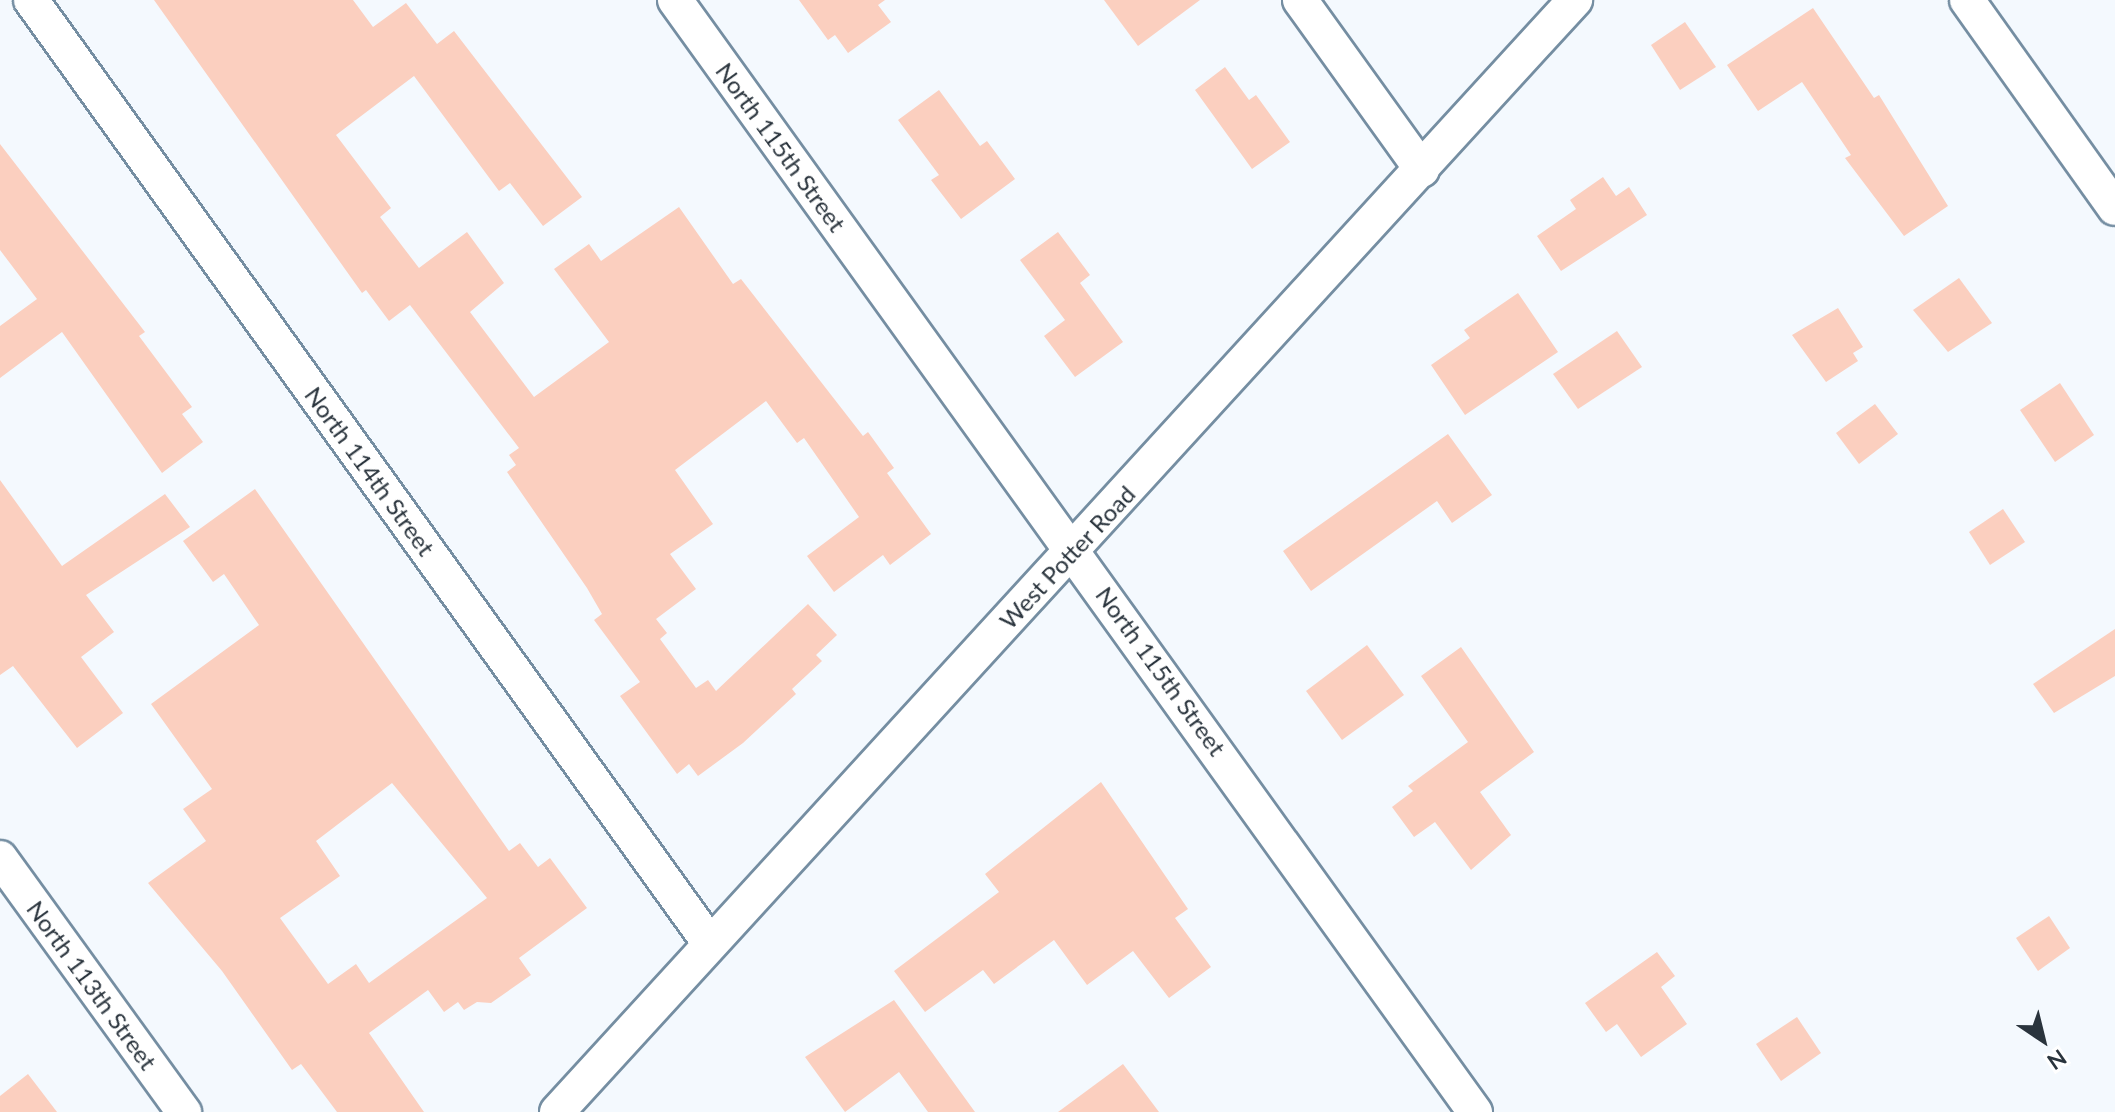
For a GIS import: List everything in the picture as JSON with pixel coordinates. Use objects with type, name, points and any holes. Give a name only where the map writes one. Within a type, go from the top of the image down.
[{"type":"street","name":"North 114th Street","points":[[31,0],[709,942]]},
{"type":"street","name":"North 115th Street","points":[[675,0],[1074,549],[1475,1112]]},
{"type":"street","points":[[1300,0],[1422,170]]},
{"type":"street","name":"West Potter Road","points":[[557,1112],[709,942],[1074,549],[1575,0]]},
{"type":"street","points":[[1967,0],[2115,208]]},
{"type":"street","name":"North 113th Street","points":[[0,858],[184,1112]]},
{"type":"building","points":[[154,0],[353,0],[373,27],[406,3],[437,44],[454,31],[582,197],[543,226],[510,183],[499,191],[414,76],[336,135],[391,208],[380,217],[419,268],[467,232],[504,283],[470,312],[534,397],[609,342],[554,269],[589,244],[601,261],[679,207],[733,284],[741,279],[863,436],[868,432],[894,468],[887,473],[931,534],[890,565],[883,555],[834,592],[807,556],[859,517],[804,438],[797,443],[766,401],[675,470],[713,524],[670,554],[696,589],[656,619],[667,633],[660,639],[696,688],[708,680],[716,691],[808,604],[837,635],[816,655],[822,661],[792,689],[796,694],[743,743],[698,776],[689,764],[677,774],[620,696],[640,682],[594,620],[602,614],[507,472],[516,465],[509,455],[519,448],[410,305],[389,321],[366,290],[362,293]]},
{"type":"building","points":[[799,0],[885,0],[878,5],[891,22],[848,53],[835,35],[828,40]]},
{"type":"building","points":[[1104,0],[1200,0],[1138,46]]},
{"type":"building","points":[[1813,8],[1874,98],[1879,95],[1948,206],[1904,236],[1845,158],[1851,155],[1802,82],[1758,111],[1727,65]]},
{"type":"building","points":[[1685,22],[1716,67],[1680,90],[1651,45]]},
{"type":"building","points":[[1225,67],[1249,100],[1256,95],[1290,142],[1252,169],[1195,90]]},
{"type":"building","points":[[939,90],[980,146],[987,141],[1015,179],[961,219],[931,180],[939,175],[898,120]]},
{"type":"building","points":[[0,144],[145,332],[139,336],[192,407],[182,414],[203,442],[162,473],[62,332],[0,378],[0,326],[37,299],[0,250]]},
{"type":"building","points":[[1603,177],[1616,196],[1629,187],[1647,215],[1561,271],[1537,236],[1576,209],[1570,200]]},
{"type":"building","points":[[1058,232],[1090,275],[1080,283],[1123,342],[1075,377],[1044,336],[1065,320],[1020,260]]},
{"type":"building","points":[[1959,278],[1992,323],[1948,352],[1913,310]]},
{"type":"building","points":[[1518,293],[1558,352],[1465,415],[1431,365],[1470,338],[1464,330]]},
{"type":"building","points":[[1838,308],[1863,347],[1853,353],[1858,361],[1826,382],[1792,335]]},
{"type":"building","points":[[1617,331],[1642,367],[1578,409],[1553,374]]},
{"type":"building","points":[[2060,383],[2094,435],[2055,462],[2020,410]]},
{"type":"building","points":[[1875,404],[1898,434],[1859,464],[1836,433]]},
{"type":"building","points":[[1448,434],[1492,495],[1452,523],[1437,501],[1311,591],[1283,551]]},
{"type":"building","points":[[0,480],[62,566],[165,494],[190,527],[86,595],[114,632],[81,657],[123,713],[77,748],[13,666],[0,675]]},
{"type":"building","points":[[255,489],[509,851],[520,843],[538,867],[550,858],[587,908],[519,958],[531,975],[491,1003],[477,1002],[464,1010],[458,1002],[444,1012],[428,990],[369,1033],[424,1112],[337,1112],[301,1064],[292,1070],[222,971],[148,883],[206,841],[183,809],[212,789],[151,704],[259,625],[224,574],[213,582],[183,541]],"holes":[[[392,783],[487,898],[369,983],[356,964],[328,984],[280,918],[340,876],[316,841]]]},
{"type":"building","points":[[2003,509],[2025,542],[1990,565],[1969,532]]},
{"type":"building","points":[[2115,629],[2115,676],[2054,713],[2033,684]]},
{"type":"building","points":[[1367,645],[1404,695],[1342,740],[1306,691]]},
{"type":"building","points":[[1461,647],[1534,752],[1480,792],[1511,835],[1471,870],[1435,822],[1414,837],[1392,807],[1413,791],[1408,786],[1468,742],[1421,676]]},
{"type":"building","points":[[1101,782],[1188,909],[1175,918],[1211,967],[1169,998],[1133,951],[1087,985],[1054,940],[994,984],[983,970],[925,1012],[894,971],[999,892],[985,874]]},
{"type":"building","points":[[2049,916],[2070,948],[2038,971],[2016,938]]},
{"type":"building","points":[[1657,952],[1675,976],[1661,987],[1687,1024],[1641,1057],[1617,1024],[1606,1032],[1585,1003]]},
{"type":"building","points":[[894,1000],[975,1112],[928,1112],[899,1072],[845,1112],[805,1057]]},
{"type":"building","points":[[1797,1017],[1821,1053],[1781,1081],[1756,1044]]},
{"type":"building","points":[[1123,1064],[1159,1112],[1058,1112]]},
{"type":"building","points":[[28,1074],[57,1112],[0,1112],[0,1096]]}]
